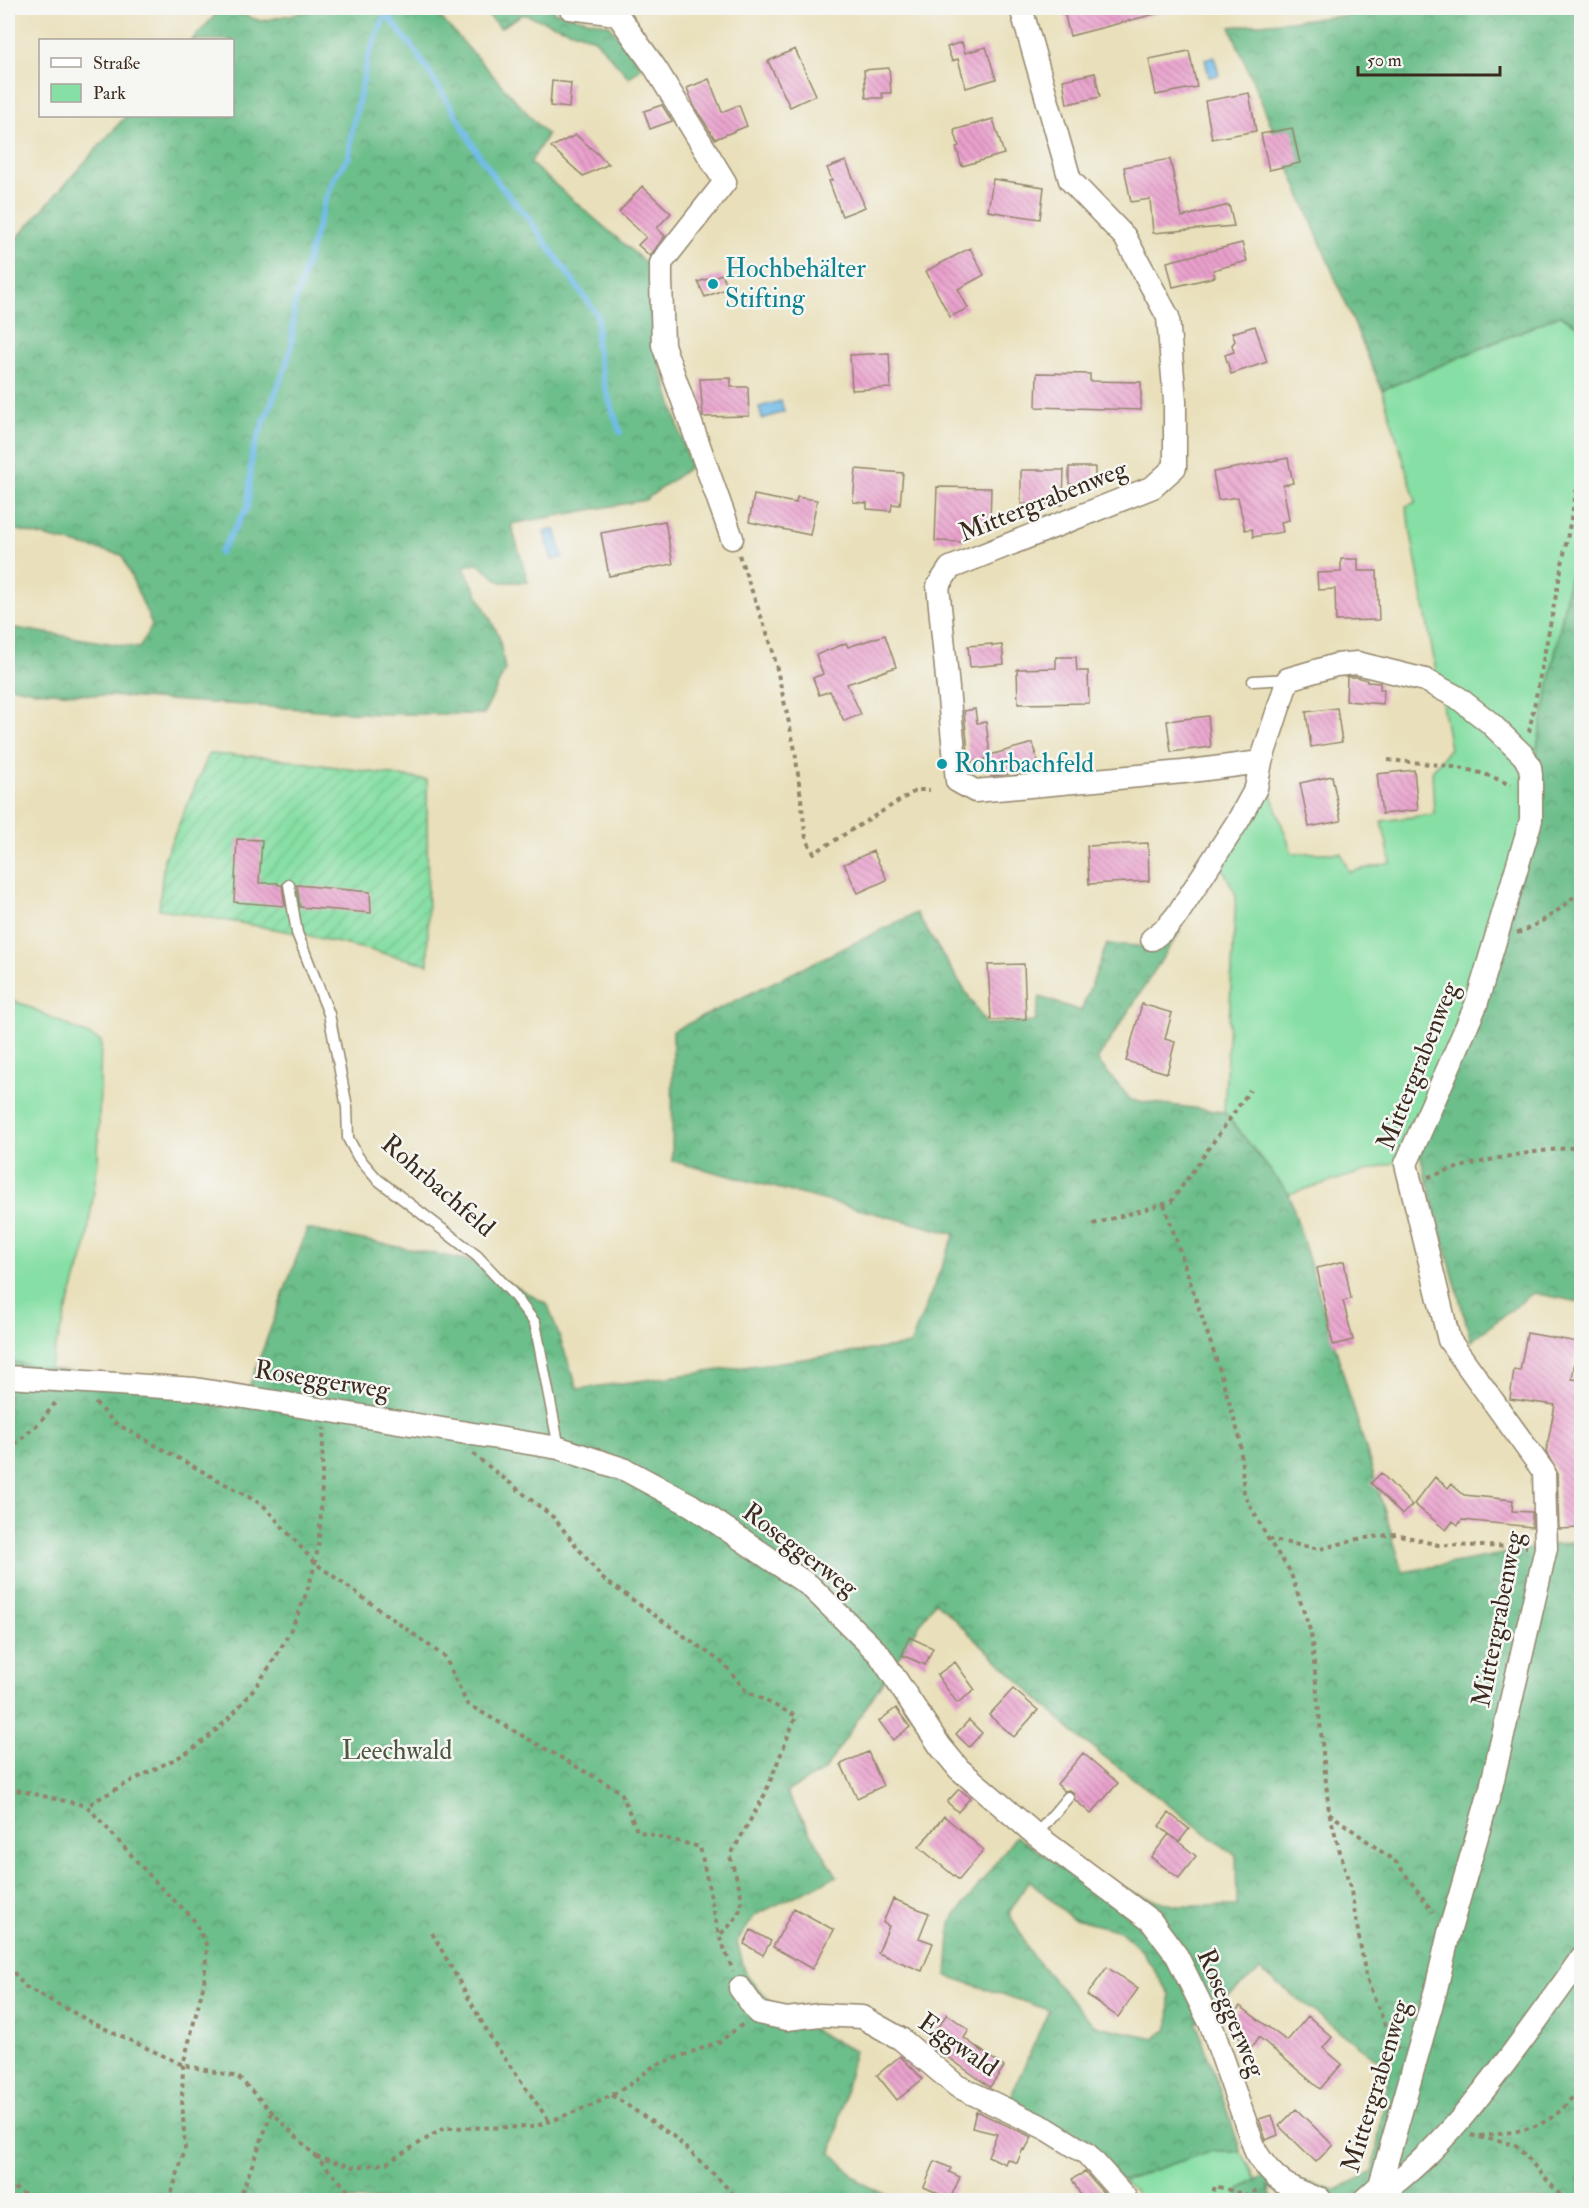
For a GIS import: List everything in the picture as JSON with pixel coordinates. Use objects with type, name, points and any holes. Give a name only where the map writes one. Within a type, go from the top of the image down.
[{"type":"street","points":[[570,8],[617,15],[656,69],[725,182],[661,263],[661,292],[663,345],[732,538]]},
{"type":"street","name":"Mittergrabenweg","points":[[1022,8],[1070,180],[1125,237],[1168,317],[1175,401],[1175,467],[1153,487],[950,568],[938,586],[957,781],[975,790],[1183,772],[1262,762]]},
{"type":"street","points":[[1152,939],[1177,915],[1238,821],[1256,788],[1288,679],[1336,665],[1357,663],[1425,680],[1457,697],[1489,722],[1524,756]]},
{"type":"street","name":"Mittergrabenweg","points":[[1364,2200],[1380,2185],[1436,1989],[1449,1933],[1491,1788],[1546,1548],[1544,1472],[1449,1340],[1406,1164],[1476,1005],[1531,820],[1530,767],[1524,756]]},
{"type":"street","name":"Roseggerweg","points":[[8,1377],[195,1389],[559,1448],[626,1470],[691,1505],[810,1586],[879,1654],[940,1746],[959,1769],[1036,1835],[1151,1921],[1177,1956],[1211,2025],[1256,2152],[1266,2170],[1288,2186],[1321,2200]]},
{"type":"street","points":[[1372,2200],[1395,2184],[1453,2129],[1503,2065],[1581,1957]]},
{"type":"street","points":[[740,1988],[758,2013]]},
{"type":"street","name":"Eggwald","points":[[758,2013],[787,2019],[820,2014],[862,2017],[901,2039],[957,2086],[1047,2129],[1087,2154],[1125,2197],[1125,2200]]},
{"type":"lane","points":[[1253,681],[1288,679]]},
{"type":"lane","name":"Rohrbachfeld","points":[[289,885],[297,933],[328,1014],[347,1107],[348,1138],[358,1158],[377,1179],[477,1256],[513,1294],[535,1323],[559,1448]]},
{"type":"lane","points":[[1036,1835],[1068,1797]]},
{"type":"path","points":[[1524,756],[1581,463]]},
{"type":"path","points":[[732,538],[772,647],[795,750],[806,839],[814,853],[917,790],[930,790]]},
{"type":"path","points":[[1388,760],[1445,766],[1484,774],[1530,797]]},
{"type":"path","points":[[1496,938],[1528,930],[1575,897],[1581,887]]},
{"type":"path","points":[[1093,1224],[1171,1202],[1250,1090]]},
{"type":"path","points":[[1410,1183],[1462,1165],[1543,1150],[1581,1147]]},
{"type":"path","points":[[1164,1204],[1219,1368],[1240,1439],[1244,1494],[1268,1539],[1290,1571],[1311,1633],[1329,1812],[1351,1891],[1366,1977],[1392,2042],[1413,2068]]},
{"type":"path","points":[[8,1451],[40,1422],[73,1382],[115,1424],[263,1505],[315,1563],[445,1657],[467,1704],[621,1792],[638,1831],[700,1847],[719,1935],[740,1988]]},
{"type":"path","points":[[87,1806],[190,1751],[222,1726],[260,1682],[284,1643],[311,1583],[315,1563],[319,1538],[326,1410]]},
{"type":"path","points":[[469,1451],[553,1517],[603,1579],[724,1664],[746,1691],[796,1716],[765,1794],[730,1856],[743,1904],[735,1922],[719,1935]]},
{"type":"path","points":[[1268,1539],[1320,1549],[1358,1539],[1396,1534],[1438,1545],[1546,1548]]},
{"type":"path","points":[[8,1788],[87,1806],[161,1888],[192,1917],[207,1946],[204,1983],[183,2065],[182,2099],[185,2149],[173,2189],[166,2200]]},
{"type":"path","points":[[1329,1812],[1397,1863],[1449,1933]]},
{"type":"path","points":[[432,1933],[492,2040],[549,2121]]},
{"type":"path","points":[[8,1965],[24,1986],[95,2024],[183,2065],[238,2077],[358,2200]]},
{"type":"path","points":[[316,2157],[354,2167],[385,2164],[444,2128],[534,2127],[593,2105],[628,2086],[654,2066],[719,2042],[758,2013]]},
{"type":"path","points":[[1476,2137],[1522,2132],[1552,2119],[1572,2100],[1581,2082]]},
{"type":"path","points":[[612,2095],[673,2136],[738,2200]]},
{"type":"path","points":[[237,2200],[272,2112]]},
{"type":"path","points":[[1453,2129],[1476,2137],[1516,2145],[1562,2200]]},
{"type":"path","points":[[8,2181],[20,2193],[51,2200]]},
{"type":"path","points":[[1211,2200],[1215,2186],[1247,2195],[1265,2186]]},
{"type":"green space","points":[[222,8],[261,21],[322,8],[432,8],[547,135],[530,163],[653,269],[654,342],[690,467],[645,500],[511,524],[528,582],[501,582],[478,564],[463,566],[499,636],[505,670],[484,714],[377,714],[35,691],[8,686],[8,627],[139,648],[152,625],[122,555],[8,528],[8,248],[125,117],[234,117],[234,39],[193,39]]},
{"type":"green space","points":[[482,8],[554,8],[553,12],[609,25],[642,67],[629,78],[595,39],[523,14],[500,28]]},
{"type":"green space","points":[[1419,8],[1581,8],[1581,327],[1560,315],[1382,390],[1230,27]]},
{"type":"green space","points":[[1560,315],[1581,327],[1581,518],[1537,748],[1542,821],[1420,1155],[1289,1194],[1224,1112],[1236,895],[1221,865],[1269,789],[1292,853],[1341,853],[1349,872],[1391,863],[1382,821],[1434,814],[1432,771],[1450,748],[1406,506],[1416,502],[1382,390]]},
{"type":"green space","points":[[1581,518],[1581,1302],[1533,1293],[1471,1341],[1420,1155],[1542,821],[1537,748]]},
{"type":"green space","points":[[209,754],[266,757],[427,780],[428,964],[297,933],[159,909],[164,859]]},
{"type":"green space","name":"Leechwald","points":[[916,913],[986,1024],[1035,1022],[1040,997],[1081,1011],[1107,944],[1152,947],[1174,922],[1180,931],[1097,1060],[1131,1100],[1224,1112],[1289,1194],[1403,1572],[1581,1540],[1581,2200],[1290,2200],[1267,2186],[1274,2200],[1236,2200],[1240,2189],[1279,2166],[1299,2181],[1336,2190],[1373,2172],[1389,2069],[1260,1970],[1196,2022],[1241,2151],[1210,2151],[1123,2181],[1009,2100],[1049,2010],[947,1976],[951,1922],[1016,1836],[1072,1874],[1176,1906],[1237,1906],[1236,1856],[1077,1736],[935,1601],[825,1770],[786,1792],[837,1876],[755,1915],[737,1942],[746,1975],[780,2013],[854,2051],[832,2153],[860,2182],[897,2200],[8,2200],[8,1361],[49,1369],[248,1390],[307,1229],[471,1261],[548,1305],[578,1389],[910,1345],[955,1234],[672,1161],[673,1031]],"holes":[[[1029,1880],[1071,1918],[1120,1931],[1142,1951],[1170,1995],[1169,2029],[1154,2038],[1094,2025],[1033,1957],[1009,1913]]]},
{"type":"green space","points":[[8,999],[101,1041],[98,1161],[86,1247],[49,1369],[8,1361]]},
{"type":"green space","points":[[1210,2151],[1241,2151],[1256,2179],[1240,2189],[1236,2200],[1139,2200],[1136,2193],[1123,2181]]},
{"type":"water","points":[[1214,56],[1219,75],[1209,77],[1205,59]]},
{"type":"water","points":[[781,401],[784,412],[762,419],[759,407]]},
{"type":"water","points":[[555,529],[563,557],[552,560],[544,532]]},
{"type":"building","points":[[1063,8],[1158,8],[1159,13],[1070,36]]},
{"type":"building","points":[[962,42],[965,53],[986,47],[996,79],[966,88],[958,59],[952,61],[947,47]]},
{"type":"building","points":[[795,49],[816,95],[790,107],[768,61]]},
{"type":"building","points":[[1189,51],[1197,87],[1156,95],[1149,59]]},
{"type":"building","points":[[889,68],[891,93],[882,93],[883,98],[866,98],[864,70]]},
{"type":"building","points":[[1095,73],[1100,97],[1067,104],[1063,80]]},
{"type":"building","points":[[709,79],[722,112],[739,105],[747,126],[715,139],[694,106],[687,88]]},
{"type":"building","points":[[552,81],[571,83],[569,108],[550,106]]},
{"type":"building","points":[[1249,93],[1256,131],[1212,139],[1205,101]]},
{"type":"building","points":[[662,105],[672,121],[650,129],[644,111]]},
{"type":"building","points":[[993,119],[1004,154],[962,166],[954,130]]},
{"type":"building","points":[[1292,128],[1300,163],[1269,170],[1261,134]]},
{"type":"building","points":[[576,135],[609,164],[583,176],[551,147]]},
{"type":"building","points":[[1170,159],[1182,217],[1229,205],[1234,226],[1153,233],[1150,199],[1131,202],[1124,167]]},
{"type":"building","points":[[846,161],[865,207],[842,216],[829,181],[832,180],[827,168]]},
{"type":"building","points":[[993,179],[1044,187],[1040,219],[988,211]]},
{"type":"building","points":[[642,186],[671,213],[657,228],[665,236],[650,256],[638,245],[646,237],[619,212]]},
{"type":"building","points":[[1242,243],[1247,261],[1213,270],[1215,277],[1173,287],[1167,262]]},
{"type":"building","points":[[970,248],[984,275],[958,289],[968,308],[950,317],[926,271]]},
{"type":"building","name":"Hochbehälter Stifting","points":[[722,274],[728,288],[705,297],[698,282]]},
{"type":"building","points":[[1255,326],[1267,362],[1231,374],[1225,355],[1234,352],[1232,345],[1235,341],[1232,333]]},
{"type":"building","points":[[889,353],[891,388],[852,390],[850,355]]},
{"type":"building","points":[[1037,373],[1090,374],[1090,381],[1141,382],[1141,410],[1036,407]]},
{"type":"building","points":[[731,378],[731,387],[748,387],[749,416],[703,417],[700,379]]},
{"type":"building","points":[[1288,458],[1293,483],[1283,485],[1289,520],[1281,522],[1283,532],[1253,537],[1252,529],[1245,530],[1238,497],[1218,500],[1213,472]]},
{"type":"building","points":[[1069,467],[1095,467],[1095,484],[1069,484]]},
{"type":"building","points":[[856,469],[903,473],[900,505],[892,504],[891,511],[867,509],[867,503],[853,502]]},
{"type":"building","points":[[1021,470],[1064,470],[1063,505],[1021,504]]},
{"type":"building","points":[[937,487],[991,488],[990,523],[964,523],[963,542],[935,541]]},
{"type":"building","points":[[754,495],[796,503],[797,497],[817,500],[810,535],[749,522]]},
{"type":"building","points":[[665,521],[673,564],[609,576],[601,533]]},
{"type":"building","points":[[1341,559],[1358,559],[1358,571],[1377,571],[1379,620],[1336,621],[1335,589],[1318,590],[1317,573],[1341,572]]},
{"type":"building","points":[[885,635],[896,667],[847,684],[861,714],[844,721],[830,691],[819,695],[813,678],[823,674],[816,655],[846,643],[848,647]]},
{"type":"building","points":[[992,644],[992,646],[1002,645],[1004,664],[970,667],[968,646]]},
{"type":"building","points":[[1056,657],[1076,657],[1077,671],[1088,671],[1089,703],[1018,704],[1017,669],[1056,668]]},
{"type":"building","points":[[1347,677],[1380,683],[1380,689],[1384,689],[1383,704],[1346,701]]},
{"type":"building","points":[[1337,708],[1342,742],[1311,747],[1306,712]]},
{"type":"building","points":[[975,709],[977,723],[986,722],[990,755],[1033,743],[1039,766],[991,776],[986,759],[969,762],[964,711]]},
{"type":"building","points":[[1208,716],[1211,747],[1171,752],[1167,721]]},
{"type":"building","points":[[1414,770],[1418,810],[1382,814],[1377,774]]},
{"type":"building","points":[[1332,776],[1341,821],[1309,827],[1300,783]]},
{"type":"building","points":[[237,839],[262,840],[259,883],[282,885],[285,906],[234,902]]},
{"type":"building","points":[[1148,843],[1149,881],[1089,884],[1087,846]]},
{"type":"building","points":[[873,851],[887,880],[858,893],[844,864]]},
{"type":"building","points":[[297,885],[370,892],[371,913],[300,907]]},
{"type":"building","points":[[1024,964],[1026,1019],[991,1020],[988,965]]},
{"type":"building","points":[[1142,1004],[1172,1013],[1165,1039],[1175,1042],[1167,1073],[1126,1061]]},
{"type":"building","points":[[1344,1261],[1351,1299],[1343,1301],[1353,1340],[1333,1345],[1317,1268]]},
{"type":"building","points":[[1527,1333],[1578,1342],[1572,1379],[1581,1380],[1580,1528],[1559,1529],[1557,1472],[1546,1452],[1555,1405],[1510,1399],[1514,1370],[1520,1371]]},
{"type":"building","points":[[1381,1473],[1412,1505],[1402,1515],[1371,1483]]},
{"type":"building","points":[[1435,1477],[1448,1488],[1451,1484],[1464,1495],[1513,1500],[1512,1511],[1532,1512],[1532,1527],[1462,1520],[1458,1525],[1453,1521],[1446,1530],[1414,1504]]},
{"type":"building","points":[[909,1637],[933,1648],[925,1665],[902,1655]]},
{"type":"building","points":[[955,1662],[975,1690],[957,1703],[937,1675]]},
{"type":"building","points":[[1013,1689],[1038,1710],[1014,1737],[989,1715]]},
{"type":"building","points":[[896,1708],[910,1727],[893,1740],[879,1721]]},
{"type":"building","points":[[969,1720],[982,1733],[969,1747],[956,1734]]},
{"type":"building","points":[[868,1752],[883,1786],[857,1798],[841,1764]]},
{"type":"building","points":[[1083,1753],[1118,1783],[1091,1814],[1075,1800],[1073,1792],[1064,1791],[1057,1784]]},
{"type":"building","points":[[959,1789],[970,1798],[958,1812],[947,1802]]},
{"type":"building","points":[[1169,1813],[1189,1829],[1179,1842],[1159,1826]]},
{"type":"building","points":[[944,1816],[984,1850],[959,1880],[919,1847]]},
{"type":"building","points":[[1169,1834],[1196,1856],[1179,1878],[1151,1857]]},
{"type":"building","points":[[893,1899],[929,1913],[919,1938],[933,1943],[922,1971],[878,1953],[889,1926],[883,1923]]},
{"type":"building","points":[[794,1908],[834,1930],[812,1969],[773,1947]]},
{"type":"building","points":[[751,1930],[771,1941],[763,1955],[744,1944]]},
{"type":"building","points":[[1107,1967],[1138,1989],[1118,2017],[1087,1995]]},
{"type":"building","points":[[1240,2006],[1287,2041],[1308,2016],[1332,2037],[1323,2048],[1342,2064],[1320,2089],[1259,2037],[1252,2047],[1239,2038],[1234,2020],[1236,2018],[1232,2016]]},
{"type":"building","points":[[947,2014],[969,2030],[964,2038],[1004,2067],[990,2087],[927,2042]]},
{"type":"building","points":[[900,2056],[923,2079],[897,2100],[877,2075]]},
{"type":"building","points":[[1296,2109],[1333,2145],[1316,2162],[1279,2126]]},
{"type":"building","points":[[976,2111],[1032,2137],[1017,2163],[1007,2159],[1005,2164],[988,2156],[997,2134],[972,2128]]},
{"type":"building","points":[[1272,2115],[1278,2135],[1266,2140],[1259,2119]]},
{"type":"building","points":[[935,2161],[951,2168],[949,2172],[960,2177],[950,2199],[924,2187]]},
{"type":"building","points":[[1085,2172],[1106,2196],[1098,2200],[1083,2200],[1072,2179]]},
{"type":"waterway","points":[[220,553],[248,506],[252,452],[285,369],[292,344],[294,306],[325,201],[335,176],[349,157],[352,131],[368,57],[386,14],[382,8]]},
{"type":"waterway","points":[[386,14],[417,53],[475,149],[500,185],[529,219],[598,316],[596,345],[605,387],[620,432]]},
{"type":"place","name":"Hochbehälter Stifting","points":[[713,284]]},
{"type":"place","name":"Rohrbachfeld","points":[[942,764]]}]
